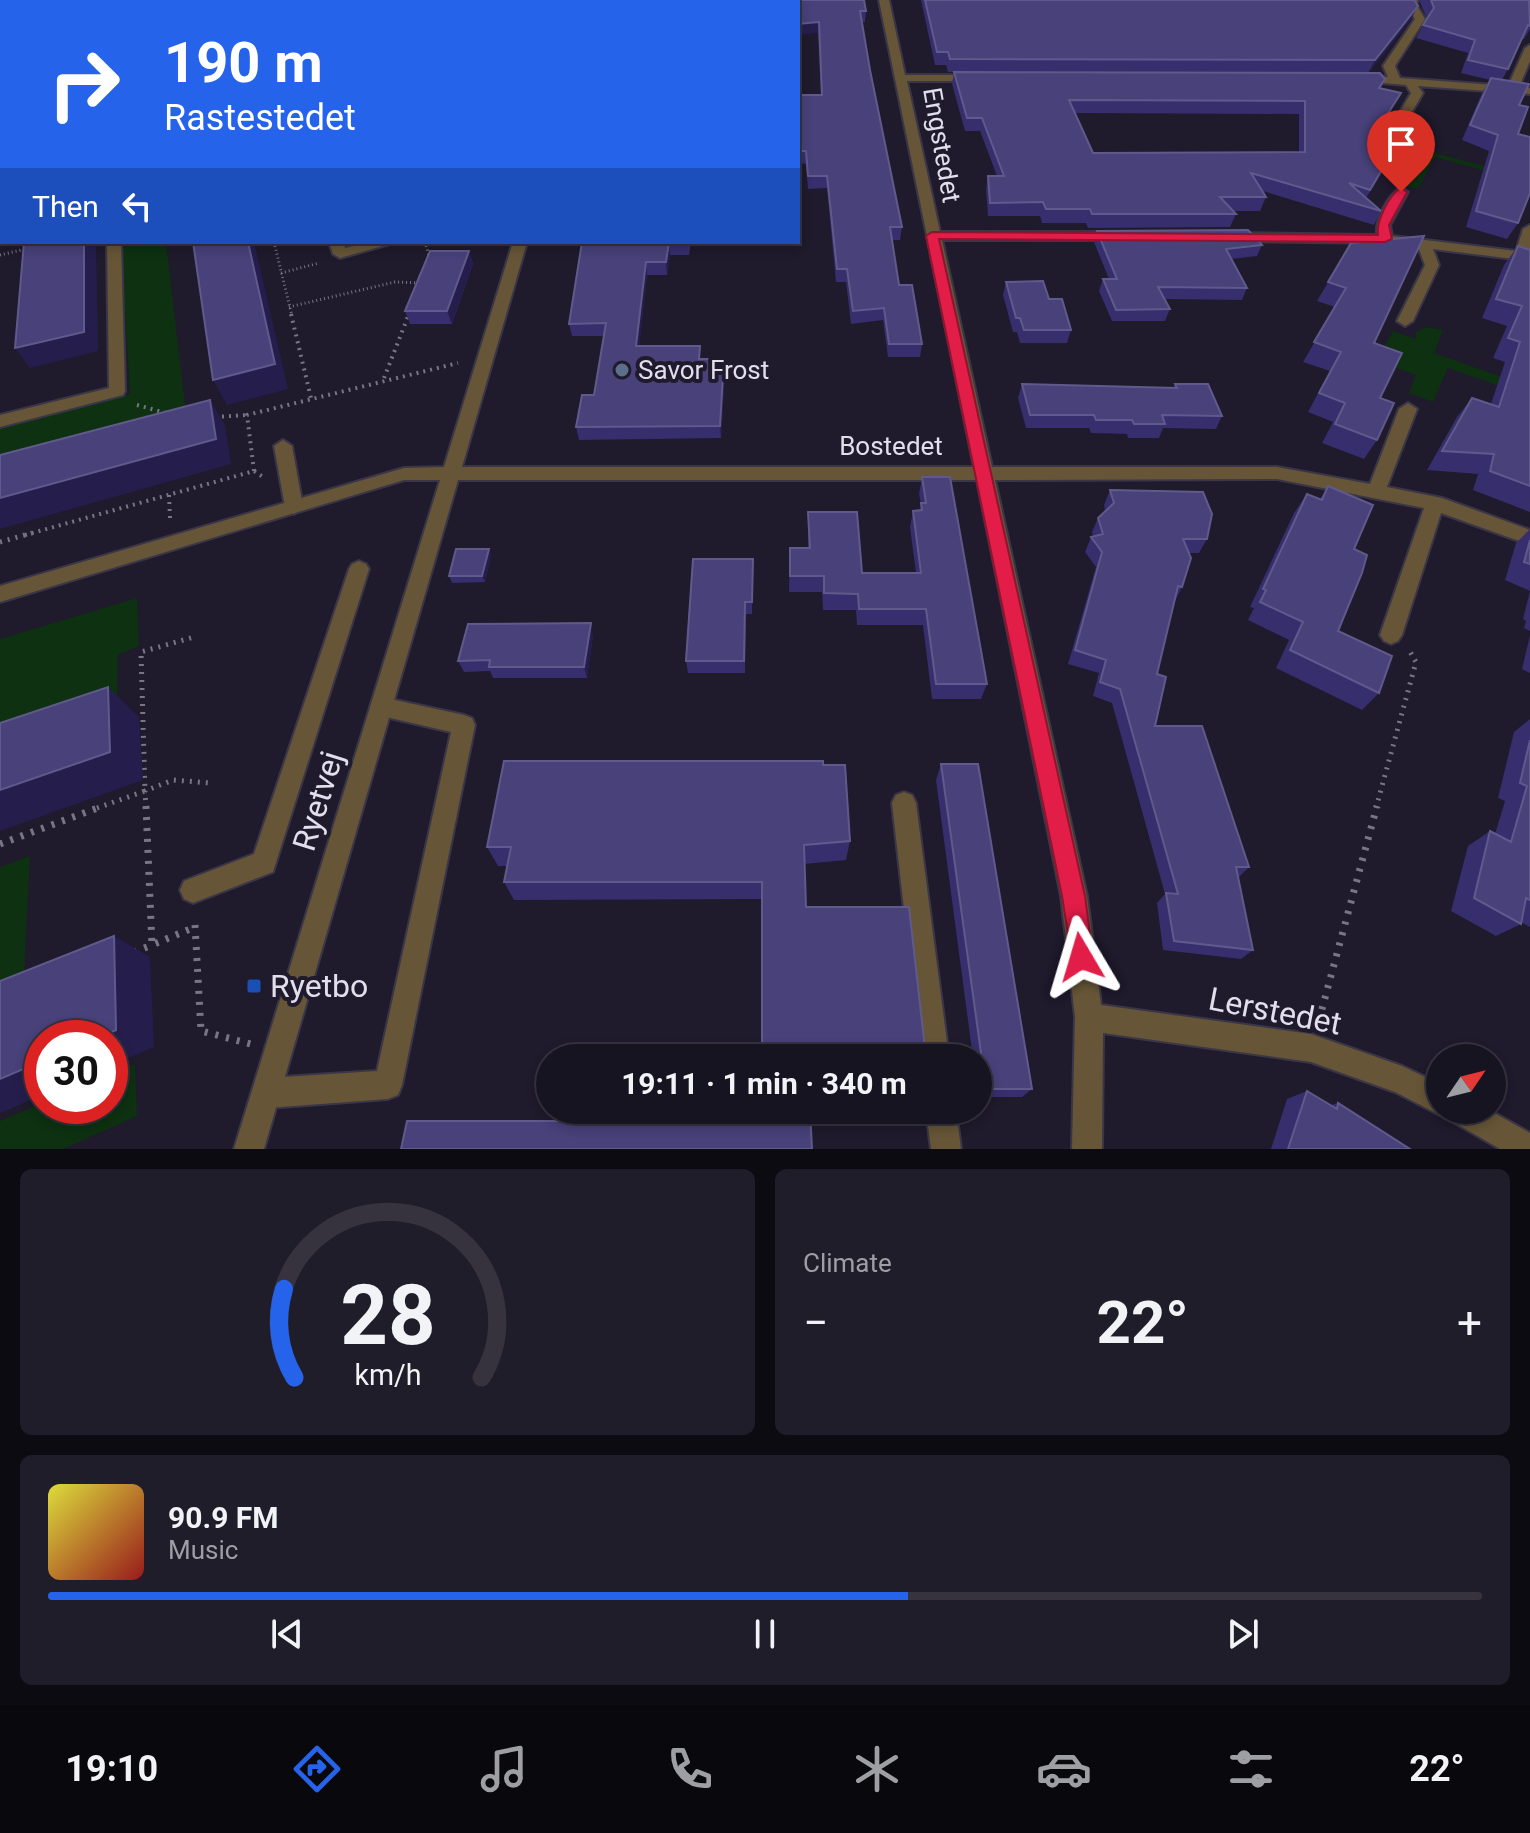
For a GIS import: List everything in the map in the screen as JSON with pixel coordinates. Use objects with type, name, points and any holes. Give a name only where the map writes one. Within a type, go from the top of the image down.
[{"type":"street","name":"Engstedet","points":[[884,0],[903,78],[932,236],[1074,896],[1089,1017],[1087,1149]]},
{"type":"street","points":[[1395,79],[1389,66],[1420,19],[1411,4],[1413,0]]},
{"type":"street","points":[[1513,88],[1530,48]]},
{"type":"street","points":[[903,78],[998,78]]},
{"type":"street","points":[[1348,78],[1530,91]]},
{"type":"street","points":[[1390,139],[1417,93],[1409,80]]},
{"type":"street","points":[[1385,239],[1383,225],[1401,192]]},
{"type":"street","points":[[1204,237],[1385,239],[1526,256],[1530,229]]},
{"type":"street","points":[[932,236],[1140,236]]},
{"type":"street","points":[[1405,321],[1432,265],[1424,243]]},
{"type":"street","points":[[0,421],[117,391],[114,244]]},
{"type":"street","points":[[338,248],[373,244]]},
{"type":"street","name":"Ryetvej","points":[[249,1149],[519,244]]},
{"type":"street","points":[[1377,489],[1408,409]]},
{"type":"street","points":[[283,446],[294,507]]},
{"type":"street","points":[[0,594],[404,474],[451,473]]},
{"type":"street","name":"Bostedet","points":[[451,473],[1277,473],[1377,489],[1435,503],[1530,538]]},
{"type":"street","points":[[1391,635],[1435,503]]},
{"type":"street","points":[[193,890],[264,863],[359,569]]},
{"type":"street","points":[[267,1093],[388,1085],[464,725],[381,707]]},
{"type":"street","points":[[904,803],[933,1044]]},
{"type":"street","name":"Lerstedet","points":[[1089,1017],[1311,1048],[1402,1080],[1426,1093]]},
{"type":"street","points":[[943,1124],[946,1149]]},
{"type":"street","points":[[1481,1124],[1511,1144]]},
{"type":"path","points":[[274,244],[311,398]]},
{"type":"path","points":[[425,244],[430,263]]},
{"type":"path","points":[[0,255],[31,248]]},
{"type":"path","points":[[281,273],[322,263],[338,248]]},
{"type":"path","points":[[417,296],[426,273]]},
{"type":"path","points":[[289,307],[395,282],[422,283]]},
{"type":"path","points":[[383,379],[411,310]]},
{"type":"path","points":[[210,418],[247,415],[450,363],[483,362]]},
{"type":"path","points":[[117,391],[125,400],[175,415]]},
{"type":"path","points":[[247,415],[254,471],[290,485]]},
{"type":"path","points":[[0,542],[254,471]]},
{"type":"path","points":[[1311,1048],[1416,662],[1412,653],[1391,635]]},
{"type":"path","points":[[152,945],[141,652],[194,637]]},
{"type":"path","points":[[0,844],[173,780],[210,783]]},
{"type":"path","points":[[193,890],[201,1031],[279,1052]]},
{"type":"path","points":[[124,956],[195,927]]},
{"type":"green space","points":[[1405,140],[1424,141],[1420,149],[1530,178],[1530,183],[1435,157],[1418,189],[1393,183],[1404,168],[1389,163]]},
{"type":"green space","points":[[166,244],[186,413],[0,463],[0,428],[130,394],[121,248]]},
{"type":"green space","points":[[1427,327],[1443,330],[1434,353],[1530,387],[1530,397],[1448,368],[1433,402],[1409,393],[1416,375],[1376,361],[1393,331],[1416,339],[1416,332]]},
{"type":"green space","points":[[137,598],[139,646],[118,655],[117,711],[0,752],[0,639]]},
{"type":"green space","points":[[30,856],[24,974],[0,984],[0,867]]},
{"type":"green space","points":[[135,1064],[137,1116],[128,1120],[128,1067]]},
{"type":"green space","points":[[24,1111],[24,1124],[119,1124],[63,1149],[0,1149],[0,1121]]},
{"type":"building","points":[[800,0],[864,0],[866,11],[860,11],[902,227],[890,227],[899,285],[912,285],[922,344],[889,344],[884,308],[853,311],[847,269],[837,269],[827,176],[808,176],[806,151],[800,151],[800,95],[822,95],[819,22],[800,24]]},
{"type":"building","points":[[925,0],[1414,0],[1418,6],[1375,60],[950,59],[948,52],[937,52]]},
{"type":"building","points":[[1431,0],[1529,0],[1530,26],[1508,69],[1468,60],[1475,40],[1423,25],[1434,8]]},
{"type":"building","points":[[954,72],[1380,73],[1385,79],[1379,88],[1401,93],[1380,126],[1397,132],[1383,154],[1390,156],[1370,190],[1349,183],[1381,211],[1251,173],[1266,197],[1220,197],[1236,214],[1092,214],[1090,209],[1046,209],[1043,202],[990,203],[988,176],[1004,176],[982,118],[967,118]],"holes":[[[1069,100],[1305,101],[1305,152],[1093,153]]]},
{"type":"building","points":[[1491,78],[1529,84],[1519,105],[1528,107],[1518,134],[1530,137],[1530,193],[1518,223],[1476,211],[1498,135],[1470,125]]},
{"type":"building","points":[[1248,230],[1262,245],[1226,249],[1247,288],[1158,287],[1170,309],[1116,310],[1103,279],[1117,279],[1097,231]]},
{"type":"building","points":[[1424,236],[1374,343],[1402,353],[1380,398],[1394,403],[1377,440],[1335,424],[1345,403],[1319,393],[1341,352],[1314,342],[1346,288],[1328,282],[1351,243]]},
{"type":"building","points":[[24,244],[84,244],[84,332],[15,348]]},
{"type":"building","points":[[193,244],[248,244],[275,364],[213,380]]},
{"type":"building","points":[[582,244],[669,244],[666,262],[646,262],[636,346],[700,346],[699,359],[724,359],[720,426],[576,427],[582,395],[594,395],[606,323],[569,324]]},
{"type":"building","points":[[1518,246],[1530,250],[1530,486],[1490,471],[1494,454],[1442,451],[1472,398],[1499,407],[1520,342],[1508,338],[1522,306],[1496,299]]},
{"type":"building","points":[[430,251],[469,251],[447,311],[405,311]]},
{"type":"building","points":[[1043,281],[1049,299],[1062,299],[1071,330],[1024,330],[1020,318],[1016,318],[1006,282]]},
{"type":"building","points":[[1022,384],[1177,388],[1175,384],[1208,384],[1222,416],[1162,415],[1165,424],[1134,424],[1132,420],[1096,420],[1094,415],[1030,415]]},
{"type":"building","points":[[210,400],[216,439],[0,498],[0,455]]},
{"type":"building","points":[[922,477],[950,477],[987,684],[936,684],[926,609],[859,609],[858,594],[824,593],[824,576],[790,576],[790,548],[810,548],[808,512],[857,512],[862,573],[921,573],[913,511],[922,510],[921,503],[926,503]]},
{"type":"building","points":[[1328,486],[1373,505],[1354,549],[1367,555],[1362,573],[1338,631],[1392,656],[1379,693],[1290,650],[1303,622],[1260,602],[1266,590],[1263,589],[1307,494],[1322,500]]},
{"type":"building","points":[[1110,490],[1203,492],[1212,514],[1207,539],[1183,539],[1191,558],[1182,587],[1178,586],[1157,674],[1166,677],[1155,726],[1202,726],[1249,867],[1236,867],[1253,950],[1174,941],[1166,893],[1178,894],[1120,689],[1100,682],[1106,660],[1075,650],[1102,552],[1091,537],[1103,534],[1098,518],[1114,503]]},
{"type":"building","points":[[1530,540],[1530,564],[1524,562]]},
{"type":"building","points":[[456,549],[489,549],[482,576],[449,576]]},
{"type":"building","points":[[693,559],[753,559],[752,602],[745,602],[744,661],[686,661]]},
{"type":"building","points":[[591,623],[584,667],[489,667],[490,660],[458,661],[468,624]]},
{"type":"building","points":[[108,687],[110,752],[0,790],[0,723]]},
{"type":"building","points":[[1530,740],[1530,900],[1526,898],[1521,924],[1474,898],[1490,831],[1511,842],[1527,786],[1520,783]]},
{"type":"building","points":[[504,761],[823,761],[823,765],[845,765],[850,841],[804,845],[806,907],[909,907],[924,1044],[762,1044],[762,882],[504,882],[511,847],[487,847]]},
{"type":"building","points":[[941,764],[978,764],[1032,1089],[992,1089],[992,1044],[980,1044]]},
{"type":"building","points":[[114,936],[116,1020],[24,1020],[24,1069],[0,1079],[0,981]]},
{"type":"building","points":[[1307,1091],[1337,1109],[1338,1103],[1410,1149],[1288,1149]]},
{"type":"building","points":[[407,1121],[811,1124],[812,1149],[401,1149]]},
{"type":"place","name":"Savor Frost","points":[[622,370]]},
{"type":"place","name":"Ryetbo","points":[[254,986]]},
{"type":"route","points":[[1081,957],[1074,896],[932,236],[1385,239],[1383,225],[1401,192]]}]
